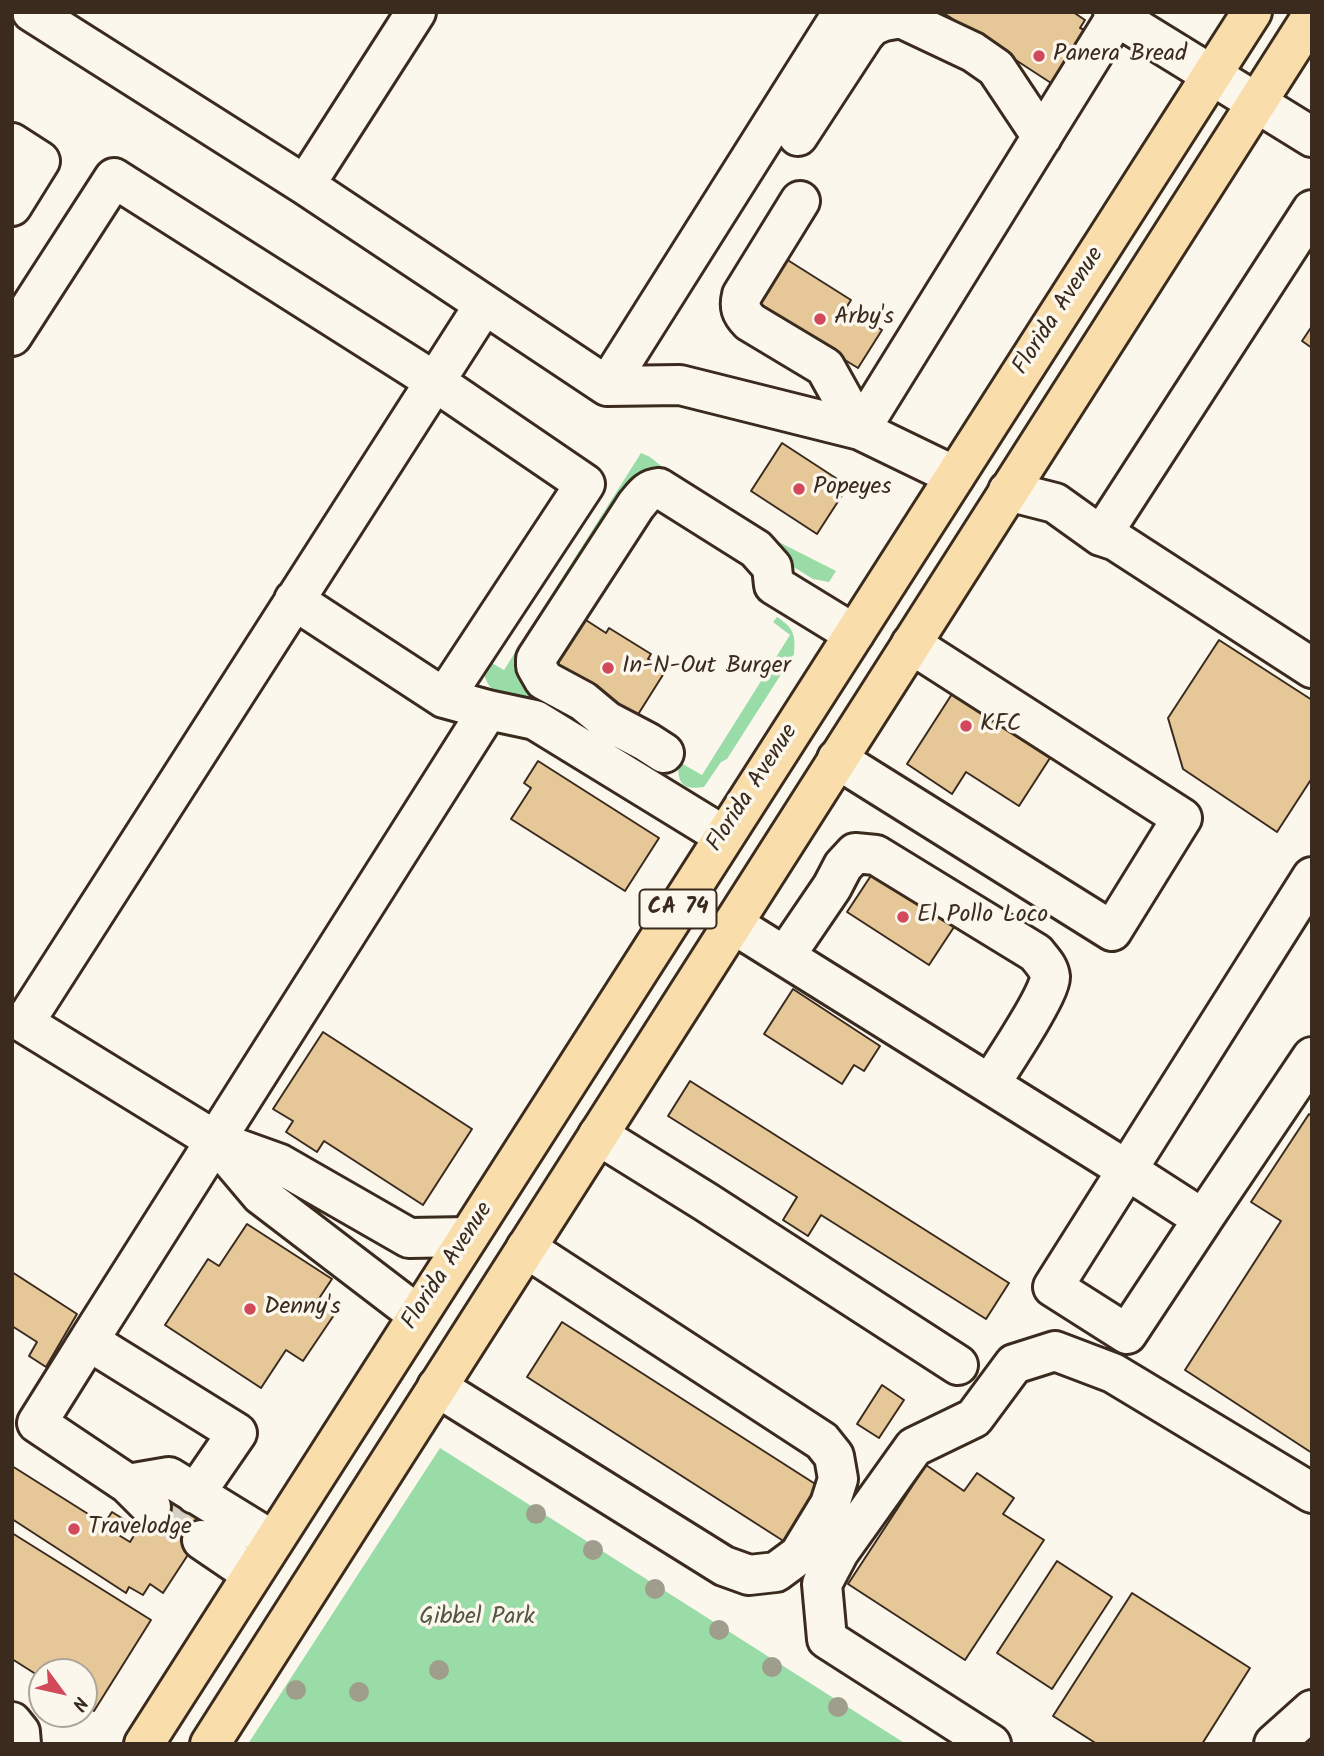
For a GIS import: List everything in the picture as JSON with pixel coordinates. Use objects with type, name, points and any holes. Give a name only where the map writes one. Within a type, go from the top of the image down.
[{"type":"main road","name":"Florida Avenue","points":[[144,1744],[1252,12]]},
{"type":"main road","points":[[210,1744],[1312,16]]},
{"type":"main road","points":[[598,1135],[579,1110],[677,951],[687,895]]},
{"type":"main road","points":[[437,1387],[429,1359],[439,1321],[497,1233],[495,1196]]},
{"type":"lane","points":[[32,12],[304,185],[607,386],[680,385],[860,430],[955,476]]},
{"type":"lane","points":[[304,185],[416,12]]},
{"type":"lane","points":[[607,386],[843,12]]},
{"type":"lane","points":[[860,430],[1116,13],[1312,137]]},
{"type":"lane","points":[[798,136],[864,35],[872,26],[901,18],[973,52],[996,68],[1042,137]]},
{"type":"lane","points":[[12,143],[40,161],[12,206]]},
{"type":"lane","points":[[12,336],[114,178],[434,381],[585,484],[444,698]]},
{"type":"lane","points":[[800,201],[742,295],[742,315],[825,367],[860,430]]},
{"type":"lane","points":[[1101,536],[1312,210]]},
{"type":"lane","points":[[468,1237],[409,1238],[280,1164],[216,1141],[18,1019],[294,600],[484,305]]},
{"type":"lane","points":[[664,752],[607,721],[583,701],[544,680],[536,666],[536,659],[646,492],[659,488],[756,550],[772,566],[774,585],[854,634]]},
{"type":"lane","points":[[1009,491],[1055,503],[1101,536],[1116,541],[1312,668]]},
{"type":"lane","points":[[294,600],[444,698],[535,720],[724,836]]},
{"type":"lane","points":[[837,759],[1112,931],[1182,818],[911,644]]},
{"type":"lane","points":[[273,1541],[169,1477],[140,1495],[37,1423],[488,710]]},
{"type":"lane","points":[[785,956],[832,887],[843,866],[855,853],[876,855],[1036,953],[1047,966],[1051,979],[1044,997],[990,1084]]},
{"type":"lane","points":[[1312,877],[1053,1287],[1126,1334],[1312,1057]]},
{"type":"lane","points":[[733,924],[1203,1219]]},
{"type":"lane","points":[[598,1135],[958,1365]]},
{"type":"lane","points":[[216,1141],[261,1195],[418,1315]]},
{"type":"lane","points":[[437,1387],[724,1566],[750,1575],[776,1572],[799,1555],[830,1504],[838,1479],[834,1456],[822,1441],[526,1248]]},
{"type":"lane","points":[[89,1340],[237,1433],[195,1494]]},
{"type":"lane","points":[[991,1744],[827,1639],[821,1584],[839,1552],[914,1447],[974,1418],[1014,1364],[1055,1351],[1113,1373],[1312,1493]]},
{"type":"lane","points":[[202,1540],[252,1574]]},
{"type":"lane","points":[[1274,1744],[1312,1710]]},
{"type":"lane","points":[[12,1722],[20,1732],[21,1744]]},
{"type":"green space","points":[[641,453],[759,532],[836,571],[829,582],[813,579],[665,478],[525,662],[635,754],[623,754],[495,692],[485,677],[484,664],[485,659],[504,670]]},
{"type":"green space","points":[[777,617],[787,624],[792,632],[794,654],[727,759],[721,762],[704,787],[683,784],[678,764],[681,763],[702,775],[790,635],[773,622]]},
{"type":"green space","name":"Gibbel Park","points":[[440,1448],[906,1744],[248,1744]]},
{"type":"building","name":"Panera Bread","points":[[942,12],[1073,12],[1085,20],[1080,28],[1085,30],[1051,83]]},
{"type":"building","name":"Arby's","points":[[786,259],[851,300],[846,308],[882,330],[858,368],[756,306]]},
{"type":"building","points":[[1312,326],[1312,348],[1302,341]]},
{"type":"building","name":"Popeyes","points":[[782,443],[848,486],[817,534],[751,491]]},
{"type":"building","name":"In-N-Out Burger","points":[[575,613],[606,633],[609,628],[651,654],[648,659],[666,670],[632,724],[546,660]]},
{"type":"building","points":[[1219,640],[1312,700],[1312,778],[1277,832],[1183,769],[1168,718]]},
{"type":"building","name":"KFC","points":[[952,694],[1050,758],[1019,806],[966,772],[952,794],[907,764]]},
{"type":"building","points":[[538,761],[659,838],[625,891],[511,819],[531,788],[524,783]]},
{"type":"building","name":"El Pollo Loco","points":[[876,868],[958,921],[929,965],[847,912]]},
{"type":"building","points":[[793,989],[880,1046],[864,1071],[854,1065],[842,1084],[764,1034]]},
{"type":"building","points":[[323,1032],[472,1129],[423,1205],[324,1141],[317,1152],[286,1132],[293,1121],[273,1109]]},
{"type":"building","points":[[690,1081],[1009,1283],[986,1319],[821,1215],[808,1236],[783,1220],[797,1197],[668,1116]]},
{"type":"building","points":[[1309,1114],[1312,1116],[1312,1453],[1185,1370],[1281,1221],[1251,1202]]},
{"type":"building","name":"Denny's","points":[[247,1224],[332,1279],[316,1303],[334,1315],[303,1361],[286,1350],[261,1388],[165,1325],[208,1259],[219,1266]]},
{"type":"building","points":[[12,1272],[77,1314],[46,1367],[29,1356],[37,1342],[12,1326]]},
{"type":"building","points":[[562,1322],[820,1487],[785,1542],[527,1377]]},
{"type":"building","points":[[882,1385],[904,1400],[879,1438],[857,1424]]},
{"type":"building","points":[[926,1465],[964,1491],[977,1473],[1014,1498],[1003,1514],[1044,1540],[965,1660],[848,1584]]},
{"type":"building","name":"Travelodge","points":[[12,1466],[104,1524],[112,1512],[125,1520],[117,1534],[130,1542],[162,1490],[210,1521],[163,1593],[150,1584],[143,1595],[129,1587],[126,1593],[12,1519]]},
{"type":"building","points":[[12,1533],[151,1620],[98,1705],[98,1658],[28,1658],[28,1669],[12,1659]]},
{"type":"building","points":[[1057,1561],[1112,1597],[1052,1689],[997,1653]]},
{"type":"building","points":[[1132,1593],[1250,1668],[1202,1744],[1097,1744],[1053,1716]]},
{"type":"tunnel","points":[[151,1507],[202,1540]]},
{"type":"place","name":"Panera Bread","points":[[1039,56]]},
{"type":"place","name":"Arby's","points":[[820,319]]},
{"type":"place","name":"Popeyes","points":[[799,489]]},
{"type":"place","name":"In-N-Out Burger","points":[[608,668]]},
{"type":"place","name":"KFC","points":[[966,726]]},
{"type":"place","name":"El Pollo Loco","points":[[903,917]]},
{"type":"place","name":"Denny's","points":[[250,1309]]},
{"type":"place","name":"Travelodge","points":[[74,1529]]}]
